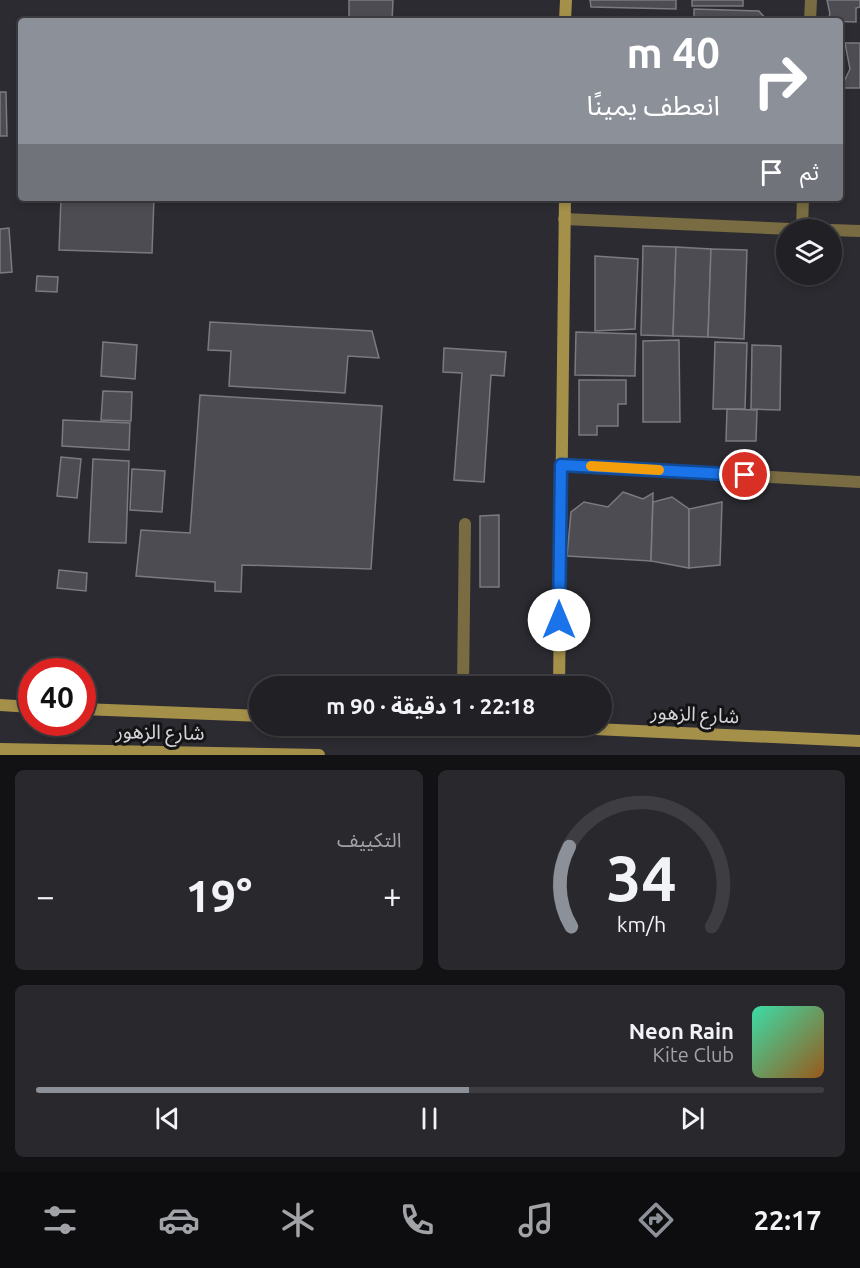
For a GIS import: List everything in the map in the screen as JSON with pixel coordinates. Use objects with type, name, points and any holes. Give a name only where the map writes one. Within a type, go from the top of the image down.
[{"type":"main road","points":[[566,0],[566,18]]},
{"type":"main road","points":[[559,676],[564,201]]},
{"type":"main road","points":[[0,705],[18,706]]},
{"type":"main road","name":"شارع الزهور","points":[[96,710],[249,716]]},
{"type":"main road","name":"شارع الزهور","points":[[612,730],[860,741]]},
{"type":"main road","name":"شارع الزهور","points":[[0,749],[319,755]]},
{"type":"street","points":[[810,18],[811,0]]},
{"type":"street","points":[[802,219],[803,201]]},
{"type":"street","points":[[564,219],[776,228]]},
{"type":"street","points":[[842,230],[860,231]]},
{"type":"street","points":[[561,465],[860,482]]},
{"type":"street","points":[[463,676],[465,524]]},
{"type":"building","points":[[349,0],[393,0],[392,18],[349,18]]},
{"type":"building","points":[[590,0],[676,0],[676,9],[591,7]]},
{"type":"building","points":[[692,0],[743,0],[743,6],[692,6]]},
{"type":"building","points":[[827,0],[860,0],[860,7],[856,8],[856,22],[843,22],[843,18],[828,18],[830,14]]},
{"type":"building","points":[[694,9],[759,11],[765,18],[694,18]]},
{"type":"building","points":[[845,43],[860,43],[860,88],[843,88],[850,69]]},
{"type":"building","points":[[0,92],[6,92],[7,136],[0,136]]},
{"type":"building","points":[[61,201],[154,201],[152,253],[59,250]]},
{"type":"building","points":[[9,228],[12,272],[0,273],[0,229]]},
{"type":"building","points":[[643,246],[676,247],[673,336],[641,335]]},
{"type":"building","points":[[676,247],[711,249],[708,337],[673,336]]},
{"type":"building","points":[[711,249],[747,250],[744,339],[708,337]]},
{"type":"building","points":[[595,256],[638,259],[635,329],[595,331]]},
{"type":"building","points":[[37,276],[58,277],[57,292],[36,291]]},
{"type":"building","points":[[210,322],[372,331],[379,358],[348,356],[345,393],[229,386],[231,351],[208,350]]},
{"type":"building","points":[[576,332],[636,334],[635,376],[575,375]]},
{"type":"building","points":[[679,340],[680,422],[643,422],[643,341]]},
{"type":"building","points":[[103,342],[137,345],[135,379],[101,376]]},
{"type":"building","points":[[715,342],[747,343],[745,409],[713,409]]},
{"type":"building","points":[[752,345],[781,346],[780,410],[751,409]]},
{"type":"building","points":[[444,348],[506,352],[504,376],[491,375],[484,482],[454,480],[462,373],[443,372]]},
{"type":"building","points":[[579,380],[626,380],[626,404],[618,404],[618,426],[597,426],[597,435],[579,435]]},
{"type":"building","points":[[103,391],[132,392],[131,421],[101,420]]},
{"type":"building","points":[[200,395],[382,406],[371,569],[242,565],[241,592],[215,591],[215,582],[136,576],[141,530],[190,533]]},
{"type":"building","points":[[727,409],[757,410],[756,441],[726,441]]},
{"type":"building","points":[[63,420],[130,423],[129,450],[62,446]]},
{"type":"building","points":[[61,457],[81,459],[77,498],[57,496]]},
{"type":"building","points":[[93,459],[129,461],[126,543],[89,542]]},
{"type":"building","points":[[132,469],[165,471],[162,512],[130,510]]},
{"type":"building","points":[[623,492],[643,499],[653,493],[651,561],[567,556],[571,512],[584,502],[608,507]]},
{"type":"building","points":[[672,497],[689,509],[689,568],[651,561],[653,502]]},
{"type":"building","points":[[722,502],[720,565],[689,568],[689,509]]},
{"type":"building","points":[[499,515],[499,587],[480,587],[480,516]]},
{"type":"building","points":[[59,570],[87,573],[86,591],[57,588]]},
{"type":"slow traffic","points":[[591,466],[659,470]]},
{"type":"route","points":[[559,620],[561,465],[745,475]]}]
